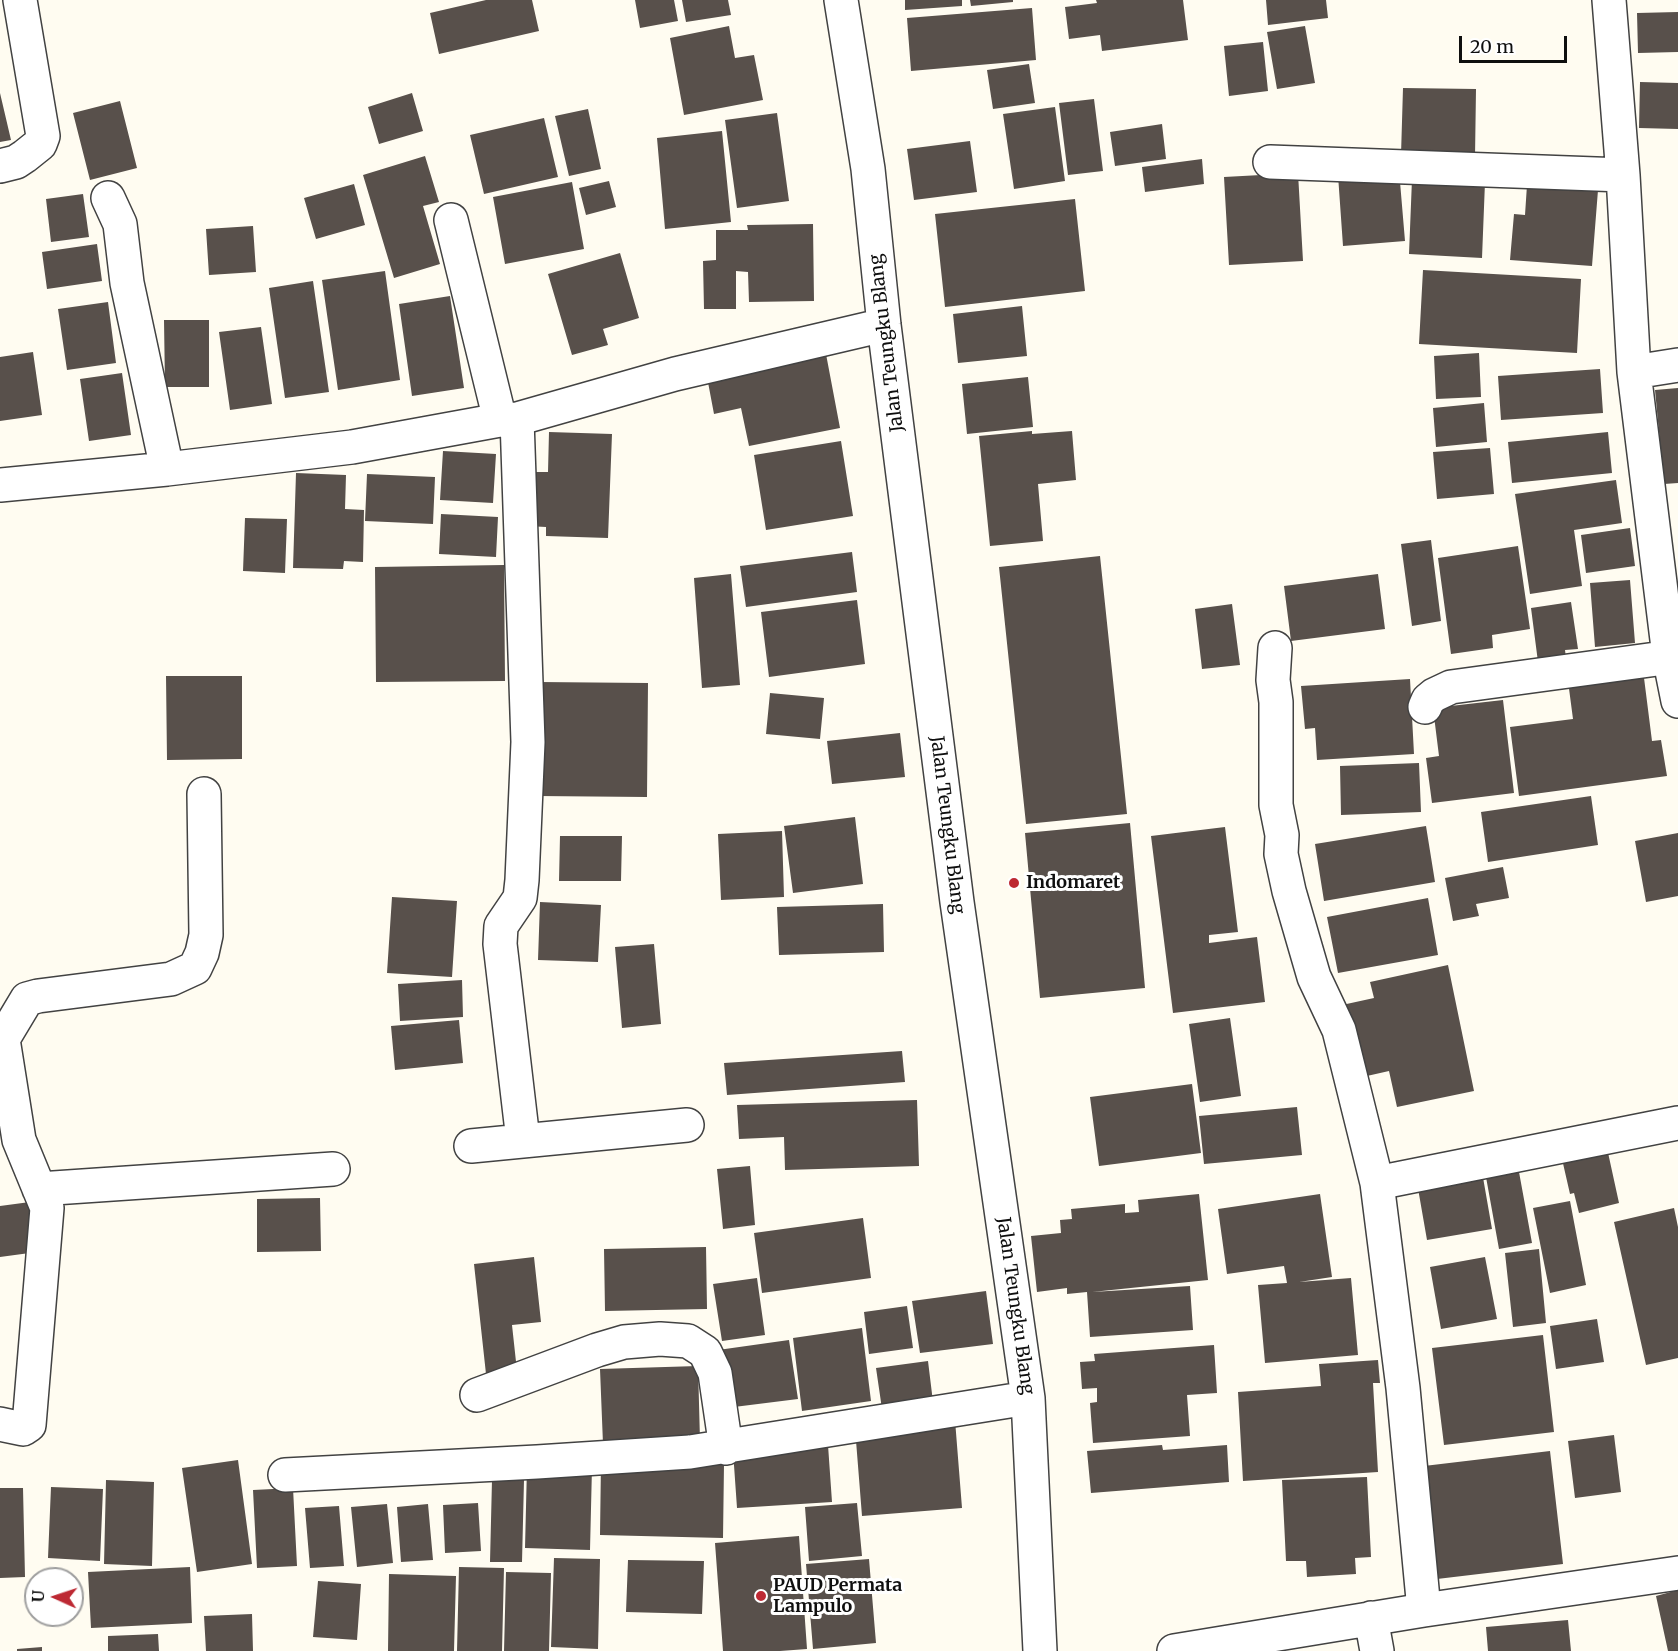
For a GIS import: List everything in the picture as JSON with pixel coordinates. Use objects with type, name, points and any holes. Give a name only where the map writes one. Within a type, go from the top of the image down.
[{"type":"street","points":[[0,166],[16,162],[26,156],[40,144],[43,136],[20,0]]},
{"type":"street","name":"Jalan Teungku Blang","points":[[842,0],[868,169],[884,325],[957,902],[1028,1398],[1040,1651]]},
{"type":"street","points":[[1609,0],[1623,175],[1634,372],[1674,656],[1678,701]]},
{"type":"street","points":[[1270,162],[1623,175]]},
{"type":"street","points":[[108,198],[120,224],[127,283],[167,469]]},
{"type":"street","points":[[451,220],[509,419],[528,742],[520,898],[501,926],[500,944],[523,1140]]},
{"type":"street","points":[[0,485],[167,469],[352,447],[509,419],[675,374],[884,325]]},
{"type":"street","points":[[1634,372],[1678,365]]},
{"type":"street","points":[[1275,648],[1273,680],[1276,702],[1276,805],[1282,835],[1281,854],[1314,977],[1339,1030],[1377,1183],[1403,1388],[1424,1610]]},
{"type":"street","points":[[1425,707],[1434,695],[1451,687],[1674,656]]},
{"type":"street","points":[[0,1424],[23,1429],[29,1425],[46,1208],[19,1140],[1,1036],[27,999],[171,980],[195,968],[202,953],[206,935],[204,794]]},
{"type":"street","points":[[1377,1183],[1678,1123]]},
{"type":"street","points":[[471,1146],[687,1125]]},
{"type":"street","points":[[39,1189],[333,1169]]},
{"type":"street","points":[[477,1395],[624,1342],[660,1339],[688,1341],[705,1352],[715,1373],[726,1448]]},
{"type":"street","points":[[285,1475],[690,1452],[1028,1398]]},
{"type":"street","points":[[1174,1651],[1371,1618],[1678,1573]]},
{"type":"street","points":[[1371,1618],[1377,1651]]},
{"type":"building","points":[[486,0],[532,0],[539,31],[439,54],[430,13]]},
{"type":"building","points":[[635,0],[674,0],[678,21],[640,28]]},
{"type":"building","points":[[682,0],[728,0],[731,15],[686,22]]},
{"type":"building","points":[[905,0],[962,0],[962,6],[905,10]]},
{"type":"building","points":[[970,0],[1013,0],[1013,2],[971,6]]},
{"type":"building","points":[[1096,0],[1183,0],[1188,40],[1102,51],[1100,35],[1069,39],[1065,7],[1097,3]]},
{"type":"building","points":[[1266,0],[1326,0],[1328,18],[1268,25]]},
{"type":"building","points":[[1032,8],[1036,60],[911,71],[907,18]]},
{"type":"building","points":[[1678,12],[1678,52],[1638,53],[1637,13]]},
{"type":"building","points":[[729,26],[735,58],[754,55],[763,100],[684,115],[670,38]]},
{"type":"building","points":[[1305,26],[1315,83],[1277,89],[1267,32]]},
{"type":"building","points":[[1263,42],[1268,91],[1229,96],[1224,46]]},
{"type":"building","points":[[1029,64],[1035,103],[993,109],[987,70]]},
{"type":"building","points":[[1640,82],[1678,83],[1678,129],[1639,128]]},
{"type":"building","points":[[1403,88],[1476,89],[1475,157],[1401,155]]},
{"type":"building","points":[[0,93],[11,140],[0,142]]},
{"type":"building","points":[[412,93],[423,131],[379,144],[368,107]]},
{"type":"building","points":[[1094,99],[1103,171],[1068,175],[1059,103]]},
{"type":"building","points":[[120,101],[137,168],[90,180],[73,113]]},
{"type":"building","points":[[1055,107],[1065,181],[1014,189],[1003,114]]},
{"type":"building","points":[[588,109],[601,169],[569,176],[555,116]]},
{"type":"building","points":[[777,113],[789,201],[737,208],[725,120]]},
{"type":"building","points":[[544,118],[558,177],[484,194],[470,135]]},
{"type":"building","points":[[1162,124],[1166,159],[1115,166],[1110,132]]},
{"type":"building","points":[[722,131],[731,222],[665,229],[657,138]]},
{"type":"building","points":[[970,141],[977,192],[914,200],[907,149]]},
{"type":"building","points":[[425,156],[439,202],[423,206],[440,264],[394,278],[363,175]]},
{"type":"building","points":[[1202,159],[1204,184],[1145,192],[1142,167]]},
{"type":"building","points":[[1399,170],[1405,241],[1343,246],[1338,175]]},
{"type":"building","points":[[1298,173],[1303,261],[1229,265],[1224,177]]},
{"type":"building","points":[[1412,179],[1485,182],[1482,258],[1409,254]]},
{"type":"building","points":[[609,181],[616,207],[586,215],[579,188]]},
{"type":"building","points":[[572,182],[584,249],[505,264],[493,197]]},
{"type":"building","points":[[354,184],[365,225],[316,239],[304,198]]},
{"type":"building","points":[[1527,185],[1598,190],[1592,266],[1510,260],[1514,214],[1525,215]]},
{"type":"building","points":[[83,194],[89,237],[51,242],[46,199]]},
{"type":"building","points":[[1075,199],[1085,291],[945,307],[935,214]]},
{"type":"building","points":[[813,224],[814,301],[749,302],[748,272],[736,271],[736,309],[704,309],[703,261],[716,260],[716,230],[748,230],[747,225]]},
{"type":"building","points":[[253,226],[256,272],[209,275],[206,229]]},
{"type":"building","points":[[97,244],[102,281],[47,289],[42,252]]},
{"type":"building","points":[[620,253],[639,318],[603,329],[608,345],[572,355],[548,274]]},
{"type":"building","points":[[1423,270],[1581,279],[1577,353],[1419,344]]},
{"type":"building","points":[[385,271],[400,380],[338,390],[322,280]]},
{"type":"building","points":[[313,281],[329,392],[285,398],[269,288]]},
{"type":"building","points":[[450,296],[464,388],[412,396],[399,304]]},
{"type":"building","points":[[108,302],[116,363],[67,370],[58,309]]},
{"type":"building","points":[[1022,306],[1027,356],[958,363],[953,314]]},
{"type":"building","points":[[164,320],[209,320],[209,387],[165,387]]},
{"type":"building","points":[[261,327],[272,404],[230,410],[219,332]]},
{"type":"building","points":[[33,352],[42,415],[0,421],[0,357]]},
{"type":"building","points":[[1479,353],[1481,397],[1436,399],[1434,356]]},
{"type":"building","points":[[826,354],[840,428],[749,446],[741,408],[714,414],[707,377]]},
{"type":"building","points":[[1600,369],[1603,413],[1501,420],[1498,376]]},
{"type":"building","points":[[122,373],[131,435],[89,441],[80,379]]},
{"type":"building","points":[[1028,377],[1033,427],[967,434],[962,384]]},
{"type":"building","points":[[1678,388],[1678,483],[1664,484],[1655,390]]},
{"type":"building","points":[[1484,403],[1487,442],[1436,447],[1433,408]]},
{"type":"building","points":[[1032,431],[1032,434],[1072,431],[1076,480],[1038,484],[1043,541],[990,546],[979,436]]},
{"type":"building","points":[[549,432],[612,434],[608,538],[546,536],[546,527],[527,526],[529,472],[548,472]]},
{"type":"building","points":[[1608,432],[1612,473],[1512,483],[1508,442]]},
{"type":"building","points":[[841,441],[853,516],[766,530],[754,455]]},
{"type":"building","points":[[1490,448],[1494,494],[1437,499],[1433,452]]},
{"type":"building","points":[[443,451],[496,454],[493,503],[440,500]]},
{"type":"building","points":[[296,473],[346,475],[345,509],[364,510],[363,562],[344,561],[343,569],[293,568]]},
{"type":"building","points":[[367,474],[435,477],[433,524],[365,521]]},
{"type":"building","points":[[1616,480],[1622,523],[1574,530],[1582,586],[1530,594],[1515,494]]},
{"type":"building","points":[[441,514],[498,517],[496,557],[439,554]]},
{"type":"building","points":[[245,518],[287,519],[285,573],[243,571]]},
{"type":"building","points":[[1630,528],[1635,566],[1586,573],[1581,535]]},
{"type":"building","points":[[1431,540],[1441,621],[1412,626],[1401,544]]},
{"type":"building","points":[[1518,546],[1530,629],[1492,635],[1493,648],[1451,654],[1438,558]]},
{"type":"building","points":[[852,552],[857,592],[746,607],[740,566]]},
{"type":"building","points":[[1100,556],[1127,814],[1026,824],[999,567]]},
{"type":"building","points":[[504,565],[505,681],[376,682],[375,567]]},
{"type":"building","points":[[731,574],[740,685],[702,688],[694,578]]},
{"type":"building","points":[[1378,574],[1385,629],[1291,641],[1284,586]]},
{"type":"building","points":[[1630,580],[1635,643],[1595,647],[1590,583]]},
{"type":"building","points":[[857,600],[865,664],[769,677],[761,612]]},
{"type":"building","points":[[1571,602],[1578,649],[1565,650],[1566,658],[1538,662],[1531,608]]},
{"type":"building","points":[[1232,604],[1240,665],[1202,669],[1195,609]]},
{"type":"building","points":[[1643,670],[1652,741],[1661,740],[1667,776],[1519,796],[1510,727],[1573,719],[1568,681]]},
{"type":"building","points":[[166,676],[242,676],[242,759],[167,760]]},
{"type":"building","points":[[1410,679],[1414,754],[1317,760],[1315,728],[1305,729],[1301,686]]},
{"type":"building","points":[[539,682],[648,683],[647,797],[538,796]]},
{"type":"building","points":[[770,693],[824,698],[820,739],[766,734]]},
{"type":"building","points":[[1503,700],[1514,793],[1432,803],[1426,758],[1439,756],[1433,708]]},
{"type":"building","points":[[900,733],[905,777],[832,784],[827,741]]},
{"type":"building","points":[[1419,763],[1421,812],[1341,815],[1340,766]]},
{"type":"building","points":[[1591,796],[1598,845],[1488,862],[1481,812]]},
{"type":"building","points":[[855,817],[863,884],[793,893],[784,826]]},
{"type":"building","points":[[1130,823],[1145,988],[1040,998],[1025,833]]},
{"type":"building","points":[[1426,826],[1435,882],[1324,901],[1315,844]]},
{"type":"building","points":[[1225,827],[1238,932],[1209,935],[1209,943],[1257,937],[1265,1002],[1173,1013],[1151,836]]},
{"type":"building","points":[[782,831],[784,897],[721,900],[718,834]]},
{"type":"building","points":[[1678,833],[1678,896],[1646,902],[1635,841]]},
{"type":"building","points":[[560,836],[622,836],[621,881],[559,881]]},
{"type":"building","points":[[1503,867],[1509,898],[1476,904],[1479,916],[1453,921],[1445,878]]},
{"type":"building","points":[[392,897],[457,901],[452,977],[387,973]]},
{"type":"building","points":[[1428,898],[1438,955],[1338,973],[1327,917]]},
{"type":"building","points":[[540,902],[601,905],[598,962],[538,960]]},
{"type":"building","points":[[883,904],[884,952],[779,955],[777,907]]},
{"type":"building","points":[[654,944],[661,1024],[622,1028],[615,947]]},
{"type":"building","points":[[1448,965],[1474,1091],[1397,1107],[1389,1071],[1358,1078],[1342,1005],[1374,998],[1370,982]]},
{"type":"building","points":[[462,980],[463,1017],[400,1021],[398,984]]},
{"type":"building","points":[[1230,1018],[1241,1096],[1200,1102],[1189,1024]]},
{"type":"building","points":[[459,1020],[463,1063],[395,1070],[391,1026]]},
{"type":"building","points":[[902,1051],[905,1082],[727,1095],[724,1063]]},
{"type":"building","points":[[1192,1084],[1201,1153],[1099,1166],[1090,1097]]},
{"type":"building","points":[[917,1100],[919,1166],[785,1170],[784,1137],[739,1139],[737,1105]]},
{"type":"building","points":[[1297,1107],[1302,1155],[1204,1164],[1199,1116]]},
{"type":"building","points":[[1607,1148],[1619,1203],[1579,1213],[1574,1193],[1570,1194],[1562,1159]]},
{"type":"building","points":[[750,1166],[755,1225],[723,1229],[717,1169]]},
{"type":"building","points":[[1481,1166],[1492,1229],[1427,1240],[1416,1177]]},
{"type":"building","points":[[1519,1172],[1532,1243],[1499,1249],[1486,1177]]},
{"type":"building","points":[[1199,1194],[1208,1280],[1092,1292],[1190,1286],[1193,1330],[1090,1337],[1087,1292],[1067,1294],[1067,1288],[1037,1292],[1031,1236],[1061,1233],[1060,1220],[1072,1219],[1071,1209],[1125,1204],[1125,1213],[1139,1212],[1138,1200]]},
{"type":"building","points":[[1320,1194],[1332,1277],[1299,1282],[1351,1278],[1358,1355],[1265,1363],[1258,1285],[1287,1283],[1284,1266],[1227,1274],[1218,1209]]},
{"type":"building","points":[[320,1198],[321,1251],[257,1252],[257,1199]]},
{"type":"building","points":[[1570,1201],[1586,1285],[1550,1293],[1533,1208]]},
{"type":"building","points":[[30,1202],[37,1252],[0,1257],[0,1206]]},
{"type":"building","points":[[1674,1208],[1678,1227],[1678,1358],[1646,1365],[1614,1222]]},
{"type":"building","points":[[863,1218],[871,1278],[762,1293],[754,1233]]},
{"type":"building","points":[[706,1247],[707,1309],[605,1311],[604,1249]]},
{"type":"building","points":[[1539,1249],[1546,1323],[1513,1327],[1505,1253]]},
{"type":"building","points":[[534,1257],[541,1322],[512,1325],[517,1371],[486,1374],[474,1264]]},
{"type":"building","points":[[1485,1257],[1497,1319],[1441,1329],[1430,1267]]},
{"type":"building","points":[[757,1278],[765,1335],[722,1341],[713,1284]]},
{"type":"building","points":[[986,1291],[993,1344],[920,1353],[912,1301]]},
{"type":"building","points":[[907,1306],[913,1348],[869,1354],[864,1312]]},
{"type":"building","points":[[1597,1319],[1604,1362],[1556,1369],[1550,1326]]},
{"type":"building","points":[[862,1328],[871,1401],[802,1411],[793,1338]]},
{"type":"building","points":[[1543,1335],[1554,1432],[1444,1445],[1432,1348]]},
{"type":"building","points":[[789,1340],[798,1399],[726,1408],[718,1350]]},
{"type":"building","points":[[1214,1345],[1217,1393],[1187,1395],[1190,1436],[1093,1443],[1090,1403],[1097,1402],[1097,1388],[1082,1389],[1080,1362],[1095,1361],[1094,1354]]},
{"type":"building","points":[[1378,1360],[1380,1383],[1373,1383],[1378,1472],[1243,1481],[1238,1392],[1321,1386],[1319,1364]]},
{"type":"building","points":[[928,1361],[933,1402],[882,1409],[876,1368]]},
{"type":"building","points":[[698,1366],[700,1441],[603,1444],[600,1369]]},
{"type":"building","points":[[955,1420],[962,1508],[862,1516],[855,1428]]},
{"type":"building","points":[[1614,1435],[1621,1492],[1575,1498],[1568,1441]]},
{"type":"building","points":[[828,1445],[832,1502],[737,1508],[733,1451]]},
{"type":"building","points":[[1162,1445],[1163,1450],[1227,1445],[1229,1482],[1091,1493],[1087,1451]]},
{"type":"building","points":[[1550,1451],[1563,1564],[1437,1579],[1424,1466]]},
{"type":"building","points":[[238,1460],[252,1564],[197,1572],[182,1468]]},
{"type":"building","points":[[601,1461],[724,1464],[723,1538],[600,1535]]},
{"type":"building","points":[[527,1466],[592,1467],[590,1550],[525,1548]]},
{"type":"building","points":[[1367,1477],[1371,1557],[1355,1558],[1356,1574],[1307,1577],[1306,1561],[1286,1561],[1282,1480]]},
{"type":"building","points":[[106,1480],[154,1482],[152,1566],[104,1564]]},
{"type":"building","points":[[492,1480],[524,1480],[522,1562],[490,1562]]},
{"type":"building","points":[[51,1487],[103,1489],[100,1561],[48,1558]]},
{"type":"building","points":[[0,1488],[23,1488],[24,1577],[0,1578]]},
{"type":"building","points":[[293,1488],[297,1566],[257,1568],[253,1490]]},
{"type":"building","points":[[478,1503],[481,1551],[445,1553],[443,1505]]},
{"type":"building","points":[[857,1503],[862,1556],[809,1561],[805,1507]]},
{"type":"building","points":[[387,1504],[393,1563],[357,1567],[351,1507]]},
{"type":"building","points":[[428,1504],[433,1560],[401,1562],[397,1507]]},
{"type":"building","points":[[339,1506],[344,1566],[310,1568],[305,1508]]},
{"type":"building","name":"PAUD Permata Lampulo","points":[[799,1536],[807,1649],[723,1651],[715,1543]]},
{"type":"building","points":[[554,1558],[600,1559],[598,1649],[551,1647]]},
{"type":"building","points":[[869,1559],[876,1643],[813,1649],[806,1564]]},
{"type":"building","points":[[628,1560],[704,1561],[702,1614],[626,1612]]},
{"type":"building","points":[[190,1567],[192,1623],[91,1628],[88,1572]]},
{"type":"building","points":[[459,1567],[504,1568],[502,1651],[457,1651]]},
{"type":"building","points":[[506,1572],[551,1573],[549,1651],[504,1651]]},
{"type":"building","points":[[389,1574],[456,1576],[454,1651],[388,1651]]},
{"type":"building","points":[[318,1581],[361,1584],[357,1640],[313,1637]]},
{"type":"building","points":[[1678,1590],[1678,1651],[1668,1651],[1656,1596]]},
{"type":"building","points":[[252,1614],[253,1651],[206,1651],[204,1616]]},
{"type":"building","points":[[1568,1620],[1571,1651],[1488,1651],[1486,1627]]},
{"type":"building","points":[[158,1634],[159,1651],[108,1651],[108,1636]]},
{"type":"building","points":[[42,1647],[42,1651],[17,1651],[17,1649]]},
{"type":"place","name":"Indomaret","points":[[1014,883]]},
{"type":"place","name":"PAUD Permata Lampulo","points":[[761,1596]]}]
